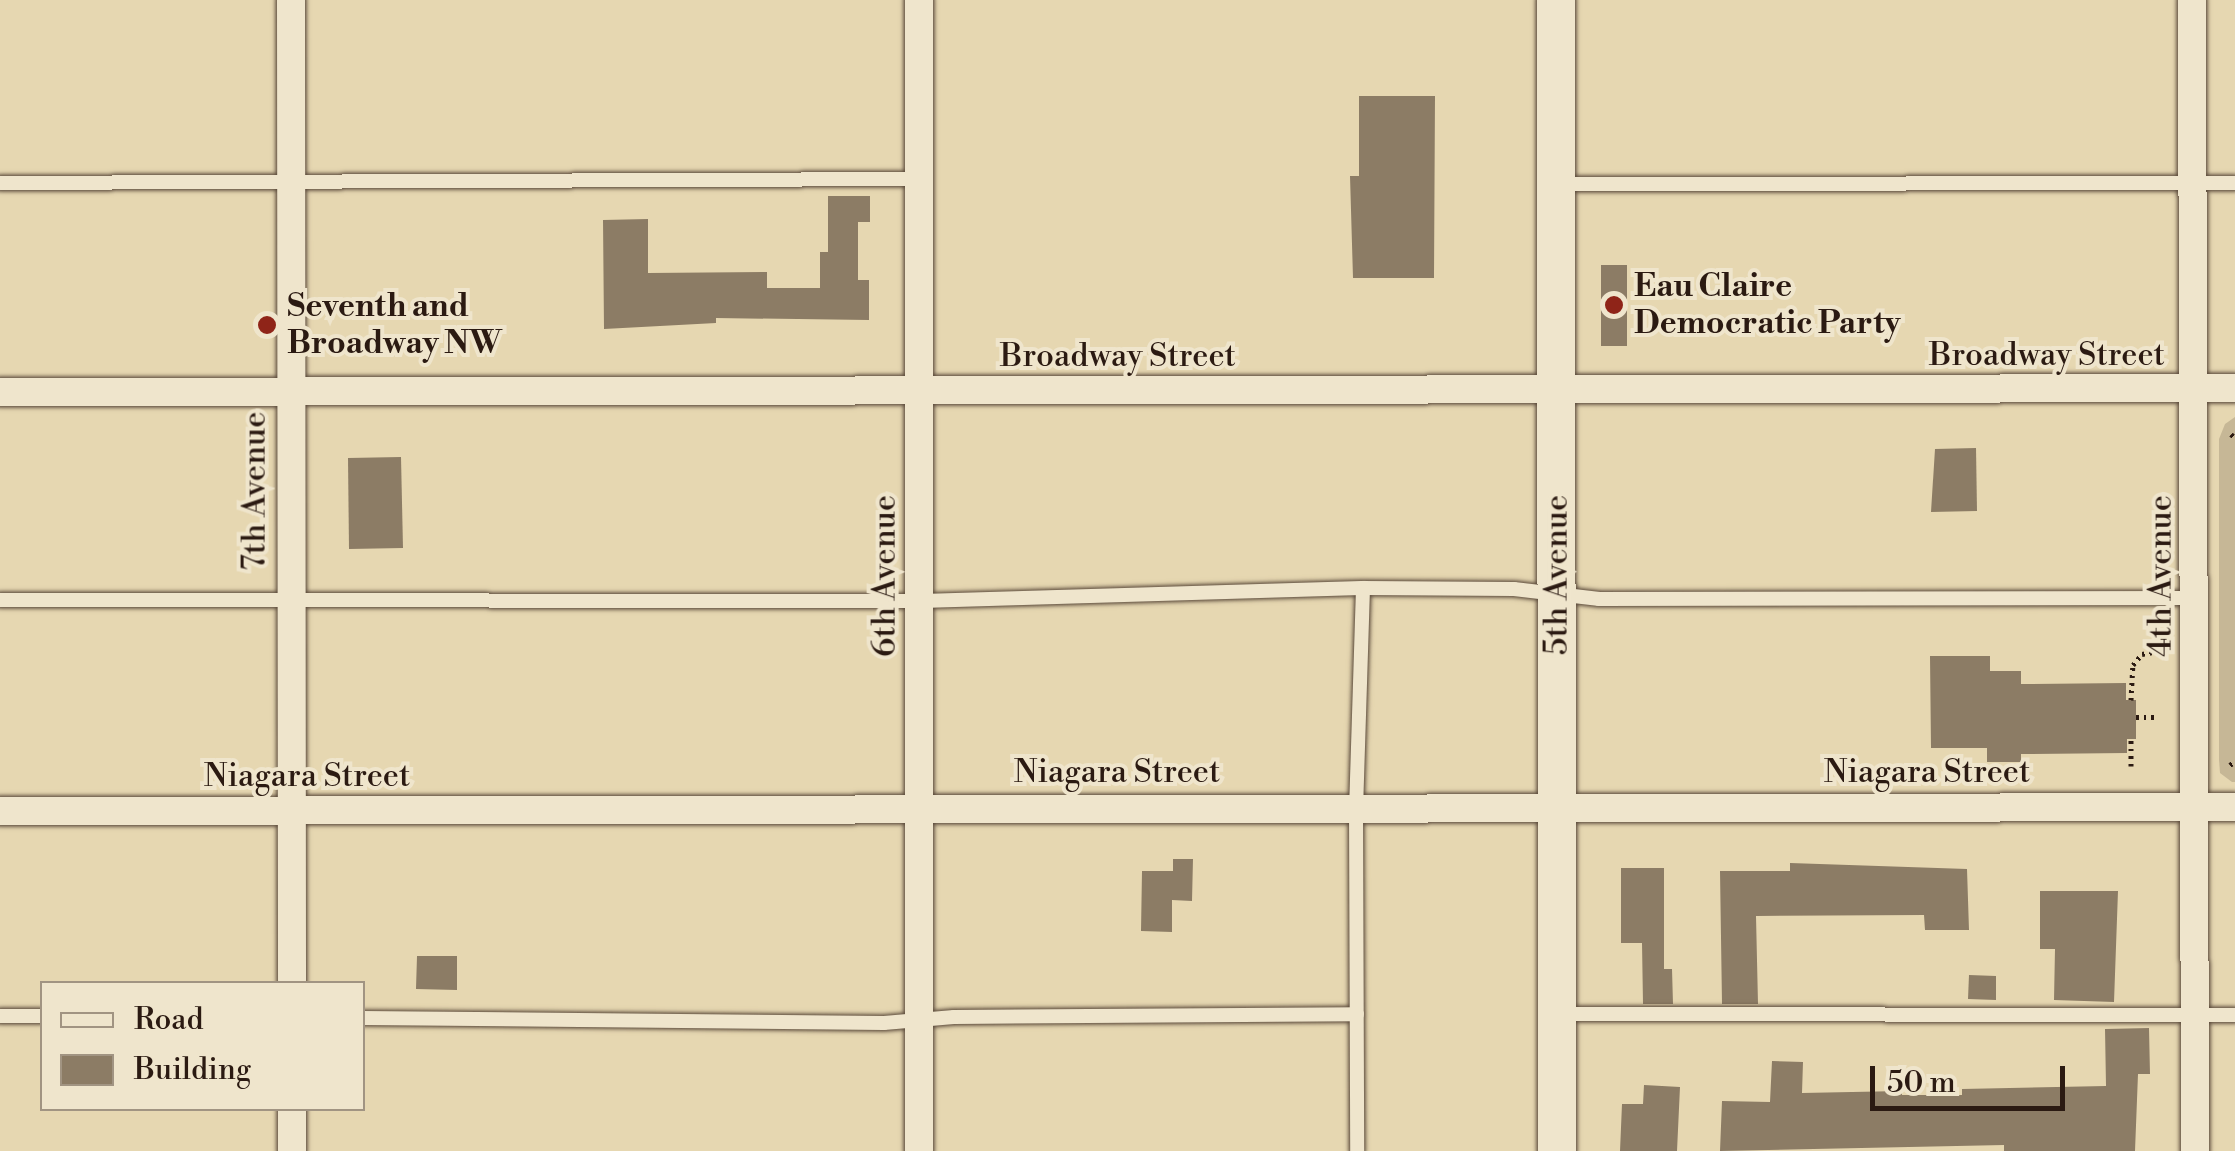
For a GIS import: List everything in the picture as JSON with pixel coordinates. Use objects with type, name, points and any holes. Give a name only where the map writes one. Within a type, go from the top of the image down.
[{"type":"main road","name":"5th Avenue","points":[[1556,0],[1556,1151]]},
{"type":"street","name":"7th Avenue","points":[[291,0],[292,981]]},
{"type":"street","name":"6th Avenue","points":[[919,0],[919,1151]]},
{"type":"street","name":"4th Avenue","points":[[2192,0],[2194,1151]]},
{"type":"street","name":"Broadway Street","points":[[0,392],[1558,393],[2235,388]]},
{"type":"street","name":"Niagara Street","points":[[0,810],[2235,807]]},
{"type":"street","points":[[292,1111],[292,1151]]},
{"type":"lane","points":[[0,183],[920,179]]},
{"type":"lane","points":[[1558,184],[2235,183]]},
{"type":"lane","points":[[0,600],[920,601],[1363,588],[1514,590],[1599,599],[2196,598]]},
{"type":"lane","points":[[1357,1151],[1356,807],[1363,588]]},
{"type":"lane","points":[[365,1018],[922,1020],[1357,1014]]},
{"type":"lane","points":[[1556,1014],[2235,1015]]},
{"type":"lane","points":[[0,1016],[40,1016]]},
{"type":"path","points":[[2131,700],[2133,665],[2142,654],[2158,651]]},
{"type":"path","points":[[2136,717],[2158,717]]},
{"type":"path","points":[[2131,766],[2132,739]]},
{"type":"shaded area","points":[[2235,417],[2232,782],[2220,773],[2219,760],[2219,439],[2225,424]]},
{"type":"building","points":[[1359,96],[1435,96],[1434,278],[1353,278],[1350,176],[1359,176]]},
{"type":"building","points":[[828,196],[870,196],[870,222],[858,222],[858,280],[869,280],[869,320],[716,318],[716,323],[604,329],[603,220],[648,219],[648,273],[767,272],[767,288],[820,288],[820,252],[828,252]]},
{"type":"building","name":"Eau Claire Democratic Party","points":[[1601,265],[1627,265],[1627,346],[1601,346]]},
{"type":"building","points":[[1976,448],[1977,511],[1931,512],[1935,449]]},
{"type":"building","points":[[401,457],[403,548],[349,549],[348,458]]},
{"type":"building","points":[[1930,656],[1990,656],[1990,671],[2021,671],[2021,684],[2126,683],[2126,700],[2136,700],[2136,739],[2127,739],[2127,753],[2021,754],[2021,762],[1987,762],[1987,748],[1931,748]]},
{"type":"building","points":[[1173,859],[1193,859],[1192,901],[1172,900],[1172,932],[1141,931],[1142,871],[1173,871]]},
{"type":"building","points":[[1790,863],[1967,869],[1969,930],[1925,930],[1924,915],[1756,916],[1758,1004],[1722,1004],[1720,871],[1790,871]]},
{"type":"building","points":[[1621,868],[1664,868],[1664,969],[1672,969],[1673,1004],[1643,1004],[1642,943],[1621,943]]},
{"type":"building","points":[[2040,891],[2118,891],[2114,1002],[2054,1000],[2055,949],[2040,949]]},
{"type":"building","points":[[417,956],[457,956],[457,990],[416,989]]},
{"type":"building","points":[[1969,975],[1996,976],[1996,1000],[1968,999]]},
{"type":"building","points":[[2149,1028],[2150,1074],[2138,1074],[2135,1151],[2004,1151],[2004,1145],[1720,1151],[1722,1101],[1770,1102],[1772,1061],[1803,1062],[1802,1093],[1902,1091],[1902,1095],[1962,1095],[1962,1089],[2106,1086],[2105,1029]]},
{"type":"building","points":[[1644,1085],[1680,1087],[1677,1151],[1620,1151],[1622,1104],[1643,1104]]},
{"type":"place","name":"Eau Claire Democratic Party","points":[[1614,305]]},
{"type":"place","name":"Seventh and Broadway NW","points":[[267,325]]}]
